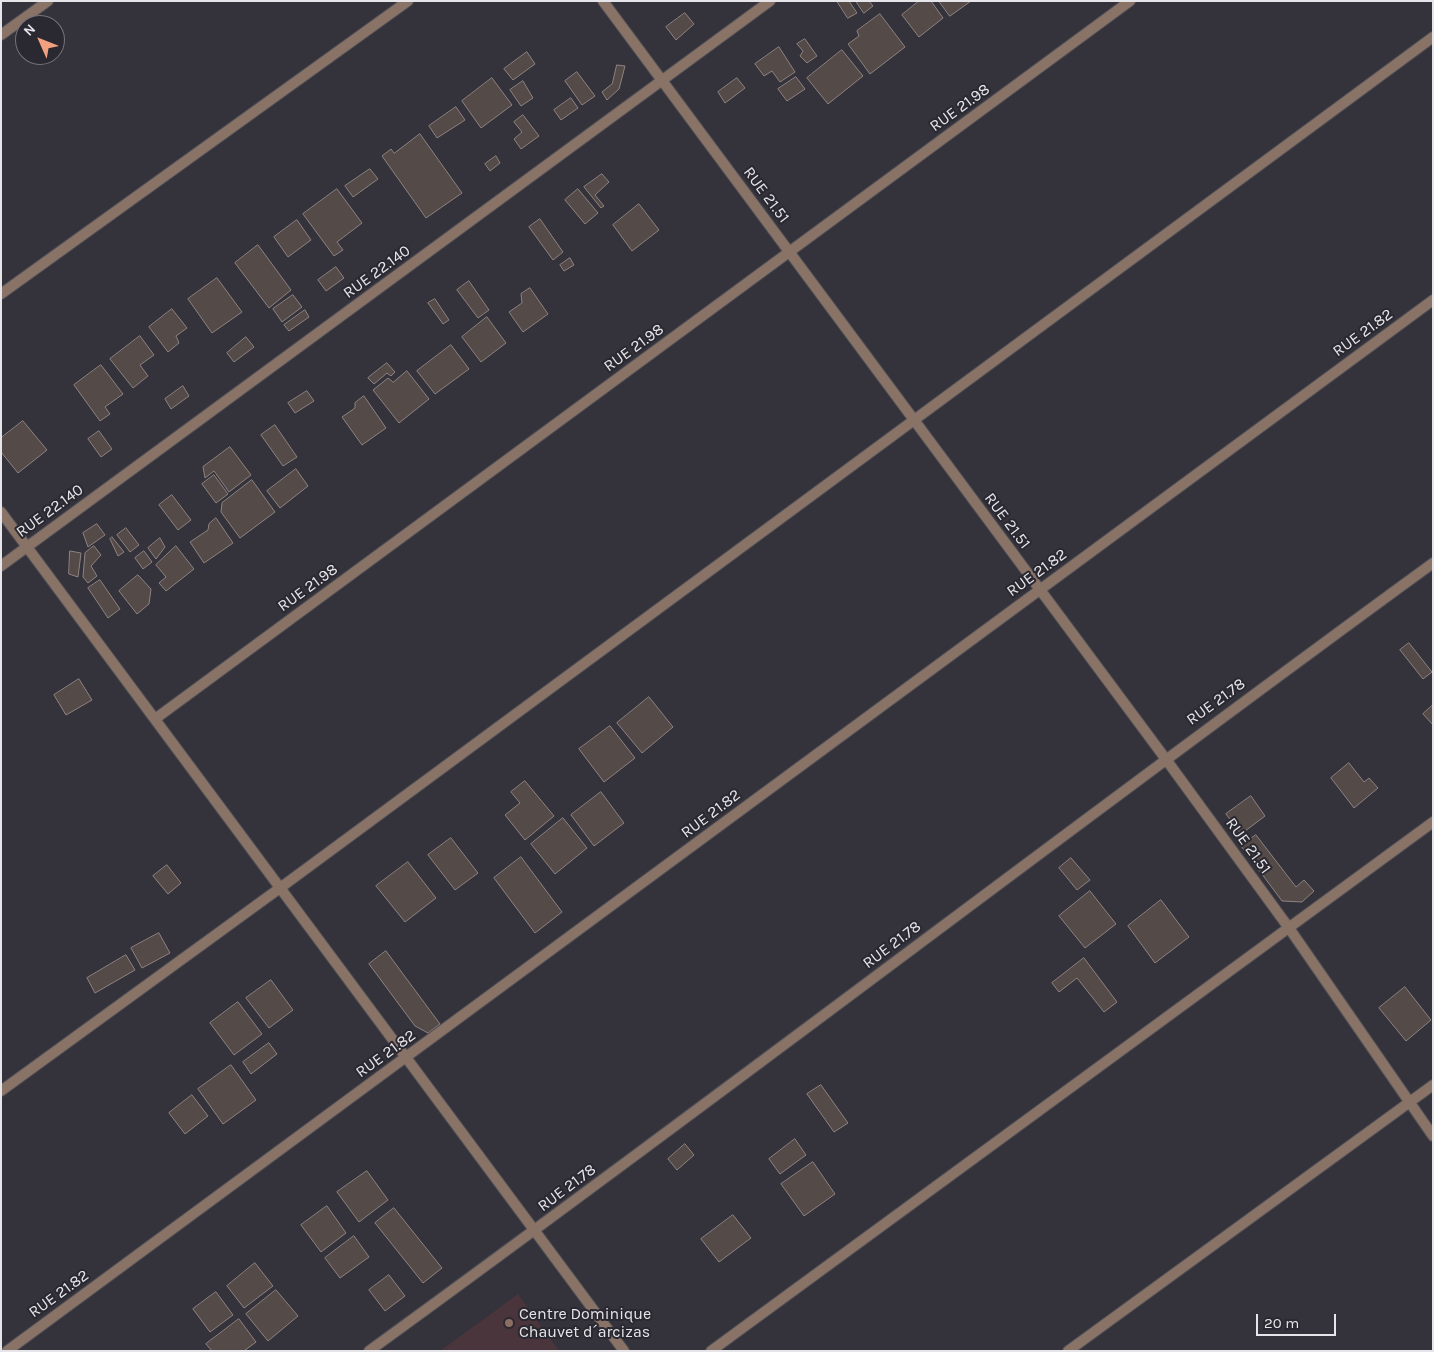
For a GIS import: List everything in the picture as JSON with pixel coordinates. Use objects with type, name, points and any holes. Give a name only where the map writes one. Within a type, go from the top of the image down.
[{"type":"street","points":[[1,35],[48,1]]},
{"type":"street","points":[[1,294],[408,1]]},
{"type":"street","name":"RUE 21.51","points":[[603,1],[1165,758],[1289,928],[1408,1103],[1433,1136]]},
{"type":"street","name":"RUE 22.140","points":[[1,566],[770,1]]},
{"type":"street","name":"RUE 21.98","points":[[156,719],[1130,1]]},
{"type":"street","points":[[1,1091],[280,888],[1433,37]]},
{"type":"street","name":"RUE 21.82","points":[[7,1351],[1433,300]]},
{"type":"street","points":[[1,512],[624,1351]]},
{"type":"street","name":"RUE 21.78","points":[[369,1351],[535,1230],[1165,758],[1433,563]]},
{"type":"street","points":[[711,1351],[1433,822]]},
{"type":"street","points":[[1068,1351],[1433,1085]]},
{"type":"shaded area","name":"Centre Dominique Chauvet d´arcizas","points":[[518,1294],[559,1351],[440,1351]]},
{"type":"building","points":[[837,1],[849,1],[857,13],[848,18]]},
{"type":"building","points":[[856,1],[869,1],[873,6],[864,13]]},
{"type":"building","points":[[919,1],[931,1],[943,18],[919,37],[902,15]]},
{"type":"building","points":[[939,1],[971,1],[950,16]]},
{"type":"building","points":[[685,13],[694,24],[676,40],[666,27]]},
{"type":"building","points":[[880,14],[905,47],[870,74],[848,44],[859,36],[857,31]]},
{"type":"building","points":[[805,39],[817,56],[807,63],[800,56],[803,51],[797,44]]},
{"type":"building","points":[[779,47],[795,72],[780,82],[772,71],[764,76],[755,64]]},
{"type":"building","points":[[842,50],[863,76],[828,104],[807,78]]},
{"type":"building","points":[[527,52],[535,64],[513,80],[504,69]]},
{"type":"building","points":[[617,65],[625,66],[619,89],[607,100],[602,92],[612,84]]},
{"type":"building","points":[[577,72],[595,96],[582,105],[565,81]]},
{"type":"building","points":[[796,77],[805,89],[787,101],[778,89]]},
{"type":"building","points":[[492,78],[512,105],[481,128],[462,101]]},
{"type":"building","points":[[737,78],[745,88],[725,103],[718,92]]},
{"type":"building","points":[[523,81],[533,98],[521,106],[510,90]]},
{"type":"building","points":[[571,98],[578,108],[561,120],[554,110]]},
{"type":"building","points":[[456,107],[465,120],[437,138],[429,126]]},
{"type":"building","points":[[523,115],[539,136],[521,149],[514,139],[522,132],[514,122]]},
{"type":"building","points":[[420,134],[462,193],[426,218],[382,156],[391,149],[394,153]]},
{"type":"building","points":[[496,156],[500,163],[490,171],[485,164]]},
{"type":"building","points":[[370,169],[378,179],[353,197],[345,186]]},
{"type":"building","points":[[602,174],[609,182],[595,195],[604,206],[601,208],[584,187]]},
{"type":"building","points":[[337,189],[362,223],[337,242],[343,250],[334,256],[303,214]]},
{"type":"building","points":[[578,189],[598,213],[585,224],[565,200]]},
{"type":"building","points":[[639,204],[659,230],[632,251],[613,225]]},
{"type":"building","points":[[540,219],[563,252],[553,260],[529,227]]},
{"type":"building","points":[[297,220],[311,240],[288,257],[274,237]]},
{"type":"building","points":[[258,245],[291,290],[269,308],[235,263]]},
{"type":"building","points":[[570,258],[574,265],[564,271],[560,265]]},
{"type":"building","points":[[336,267],[344,278],[326,291],[318,280]]},
{"type":"building","points":[[217,278],[242,312],[212,333],[188,299]]},
{"type":"building","points":[[469,281],[489,310],[478,318],[457,290]]},
{"type":"building","points":[[530,288],[548,314],[523,332],[509,312],[522,303],[521,294]]},
{"type":"building","points":[[293,295],[302,307],[282,322],[273,309]]},
{"type":"building","points":[[435,299],[449,320],[443,324],[428,303]]},
{"type":"building","points":[[172,309],[187,328],[176,336],[179,343],[168,352],[149,327]]},
{"type":"building","points":[[305,310],[309,317],[289,331],[284,325]]},
{"type":"building","points":[[487,317],[506,343],[481,362],[462,337]]},
{"type":"building","points":[[140,336],[154,355],[140,365],[148,376],[133,388],[110,359]]},
{"type":"building","points":[[246,337],[254,347],[234,362],[227,353]]},
{"type":"building","points":[[451,345],[469,369],[435,394],[417,371]]},
{"type":"building","points":[[387,363],[395,372],[391,376],[387,373],[374,384],[368,378]]},
{"type":"building","points":[[101,365],[123,394],[105,407],[110,414],[100,421],[74,385]]},
{"type":"building","points":[[407,371],[429,399],[399,423],[373,390],[388,378],[393,382]]},
{"type":"building","points":[[183,386],[189,396],[171,409],[165,399]]},
{"type":"building","points":[[307,391],[314,401],[295,413],[288,403]]},
{"type":"building","points":[[364,396],[386,428],[362,445],[342,417],[355,408],[355,403]]},
{"type":"building","points":[[23,421],[47,450],[18,473],[1,452],[1,438]]},
{"type":"building","points":[[275,425],[297,457],[283,466],[261,435]]},
{"type":"building","points":[[99,431],[112,449],[101,457],[88,439]]},
{"type":"building","points":[[230,447],[251,475],[229,492],[214,471],[205,478],[203,467]]},
{"type":"building","points":[[296,469],[308,486],[280,508],[267,491]]},
{"type":"building","points":[[214,475],[228,494],[216,503],[202,484]]},
{"type":"building","points":[[252,480],[275,512],[240,538],[221,512],[222,503]]},
{"type":"building","points":[[172,495],[191,520],[178,530],[159,505]]},
{"type":"building","points":[[216,518],[233,543],[204,563],[190,542],[208,530],[209,524]]},
{"type":"building","points":[[97,524],[105,535],[88,547],[83,533]]},
{"type":"building","points":[[126,528],[139,545],[130,552],[117,535]]},
{"type":"building","points":[[112,537],[124,552],[118,556],[110,539]]},
{"type":"building","points":[[160,538],[165,547],[156,559],[148,548]]},
{"type":"building","points":[[94,546],[101,555],[91,566],[97,576],[88,583],[83,577],[85,553]]},
{"type":"building","points":[[176,546],[194,569],[166,591],[159,583],[166,577],[156,565]]},
{"type":"building","points":[[70,551],[81,553],[78,577],[69,574]]},
{"type":"building","points":[[144,551],[152,562],[143,569],[135,558]]},
{"type":"building","points":[[138,575],[151,589],[149,604],[137,614],[119,591]]},
{"type":"building","points":[[100,580],[120,609],[108,618],[88,588]]},
{"type":"building","points":[[1409,643],[1432,672],[1423,679],[1400,650]]},
{"type":"building","points":[[79,679],[92,700],[66,715],[54,695]]},
{"type":"building","points":[[649,697],[673,727],[642,753],[617,723]]},
{"type":"building","points":[[1433,705],[1433,725],[1423,714]]},
{"type":"building","points":[[610,726],[635,758],[604,782],[579,749]]},
{"type":"building","points":[[1349,763],[1364,782],[1369,778],[1378,788],[1354,808],[1331,778]]},
{"type":"building","points":[[525,781],[554,816],[525,840],[505,815],[520,803],[511,792]]},
{"type":"building","points":[[601,792],[624,823],[594,846],[571,815]]},
{"type":"building","points":[[1251,796],[1265,816],[1241,834],[1226,814]]},
{"type":"building","points":[[563,818],[587,848],[555,874],[531,844]]},
{"type":"building","points":[[1256,835],[1296,887],[1304,880],[1314,891],[1302,902],[1282,901],[1241,846]]},
{"type":"building","points":[[451,838],[478,873],[455,890],[428,855]]},
{"type":"building","points":[[521,857],[562,912],[535,933],[494,878]]},
{"type":"building","points":[[1071,858],[1090,880],[1077,890],[1059,868]]},
{"type":"building","points":[[408,862],[436,898],[405,922],[376,886]]},
{"type":"building","points":[[167,865],[181,883],[168,894],[153,876]]},
{"type":"building","points":[[1090,891],[1116,924],[1085,948],[1059,916]]},
{"type":"building","points":[[1161,900],[1189,937],[1155,963],[1128,926]]},
{"type":"building","points":[[159,933],[170,953],[142,968],[131,948]]},
{"type":"building","points":[[386,951],[440,1024],[428,1033],[415,1026],[369,964]]},
{"type":"building","points":[[126,955],[135,970],[95,993],[87,978]]},
{"type":"building","points":[[1084,958],[1117,1002],[1104,1012],[1077,978],[1059,992],[1052,983]]},
{"type":"building","points":[[271,980],[293,1010],[269,1028],[246,998]]},
{"type":"building","points":[[1405,987],[1431,1020],[1406,1041],[1379,1008]]},
{"type":"building","points":[[238,1002],[262,1034],[234,1055],[210,1023]]},
{"type":"building","points":[[269,1043],[277,1054],[251,1074],[243,1062]]},
{"type":"building","points":[[231,1065],[256,1100],[223,1124],[198,1089]]},
{"type":"building","points":[[821,1085],[848,1123],[834,1132],[807,1094]]},
{"type":"building","points":[[192,1095],[208,1116],[185,1134],[169,1113]]},
{"type":"building","points":[[795,1139],[806,1155],[780,1174],[769,1159]]},
{"type":"building","points":[[685,1144],[694,1155],[677,1170],[668,1159]]},
{"type":"building","points":[[813,1162],[835,1194],[804,1216],[781,1184]]},
{"type":"building","points":[[367,1171],[388,1200],[359,1222],[337,1192]]},
{"type":"building","points":[[327,1206],[346,1233],[321,1252],[301,1225]]},
{"type":"building","points":[[394,1208],[442,1268],[423,1283],[375,1223]]},
{"type":"building","points":[[733,1215],[751,1238],[719,1262],[701,1239]]},
{"type":"building","points":[[354,1236],[369,1257],[340,1278],[325,1258]]},
{"type":"building","points":[[255,1263],[273,1286],[244,1308],[227,1286]]},
{"type":"building","points":[[389,1275],[405,1296],[385,1311],[369,1290]]},
{"type":"building","points":[[276,1290],[298,1316],[268,1341],[246,1314]]},
{"type":"building","points":[[216,1292],[233,1315],[210,1332],[193,1309]]},
{"type":"building","points":[[239,1319],[256,1342],[244,1351],[212,1351],[206,1344]]},
{"type":"place","name":"Centre Dominique Chauvet d´arcizas","points":[[509,1323]]}]
